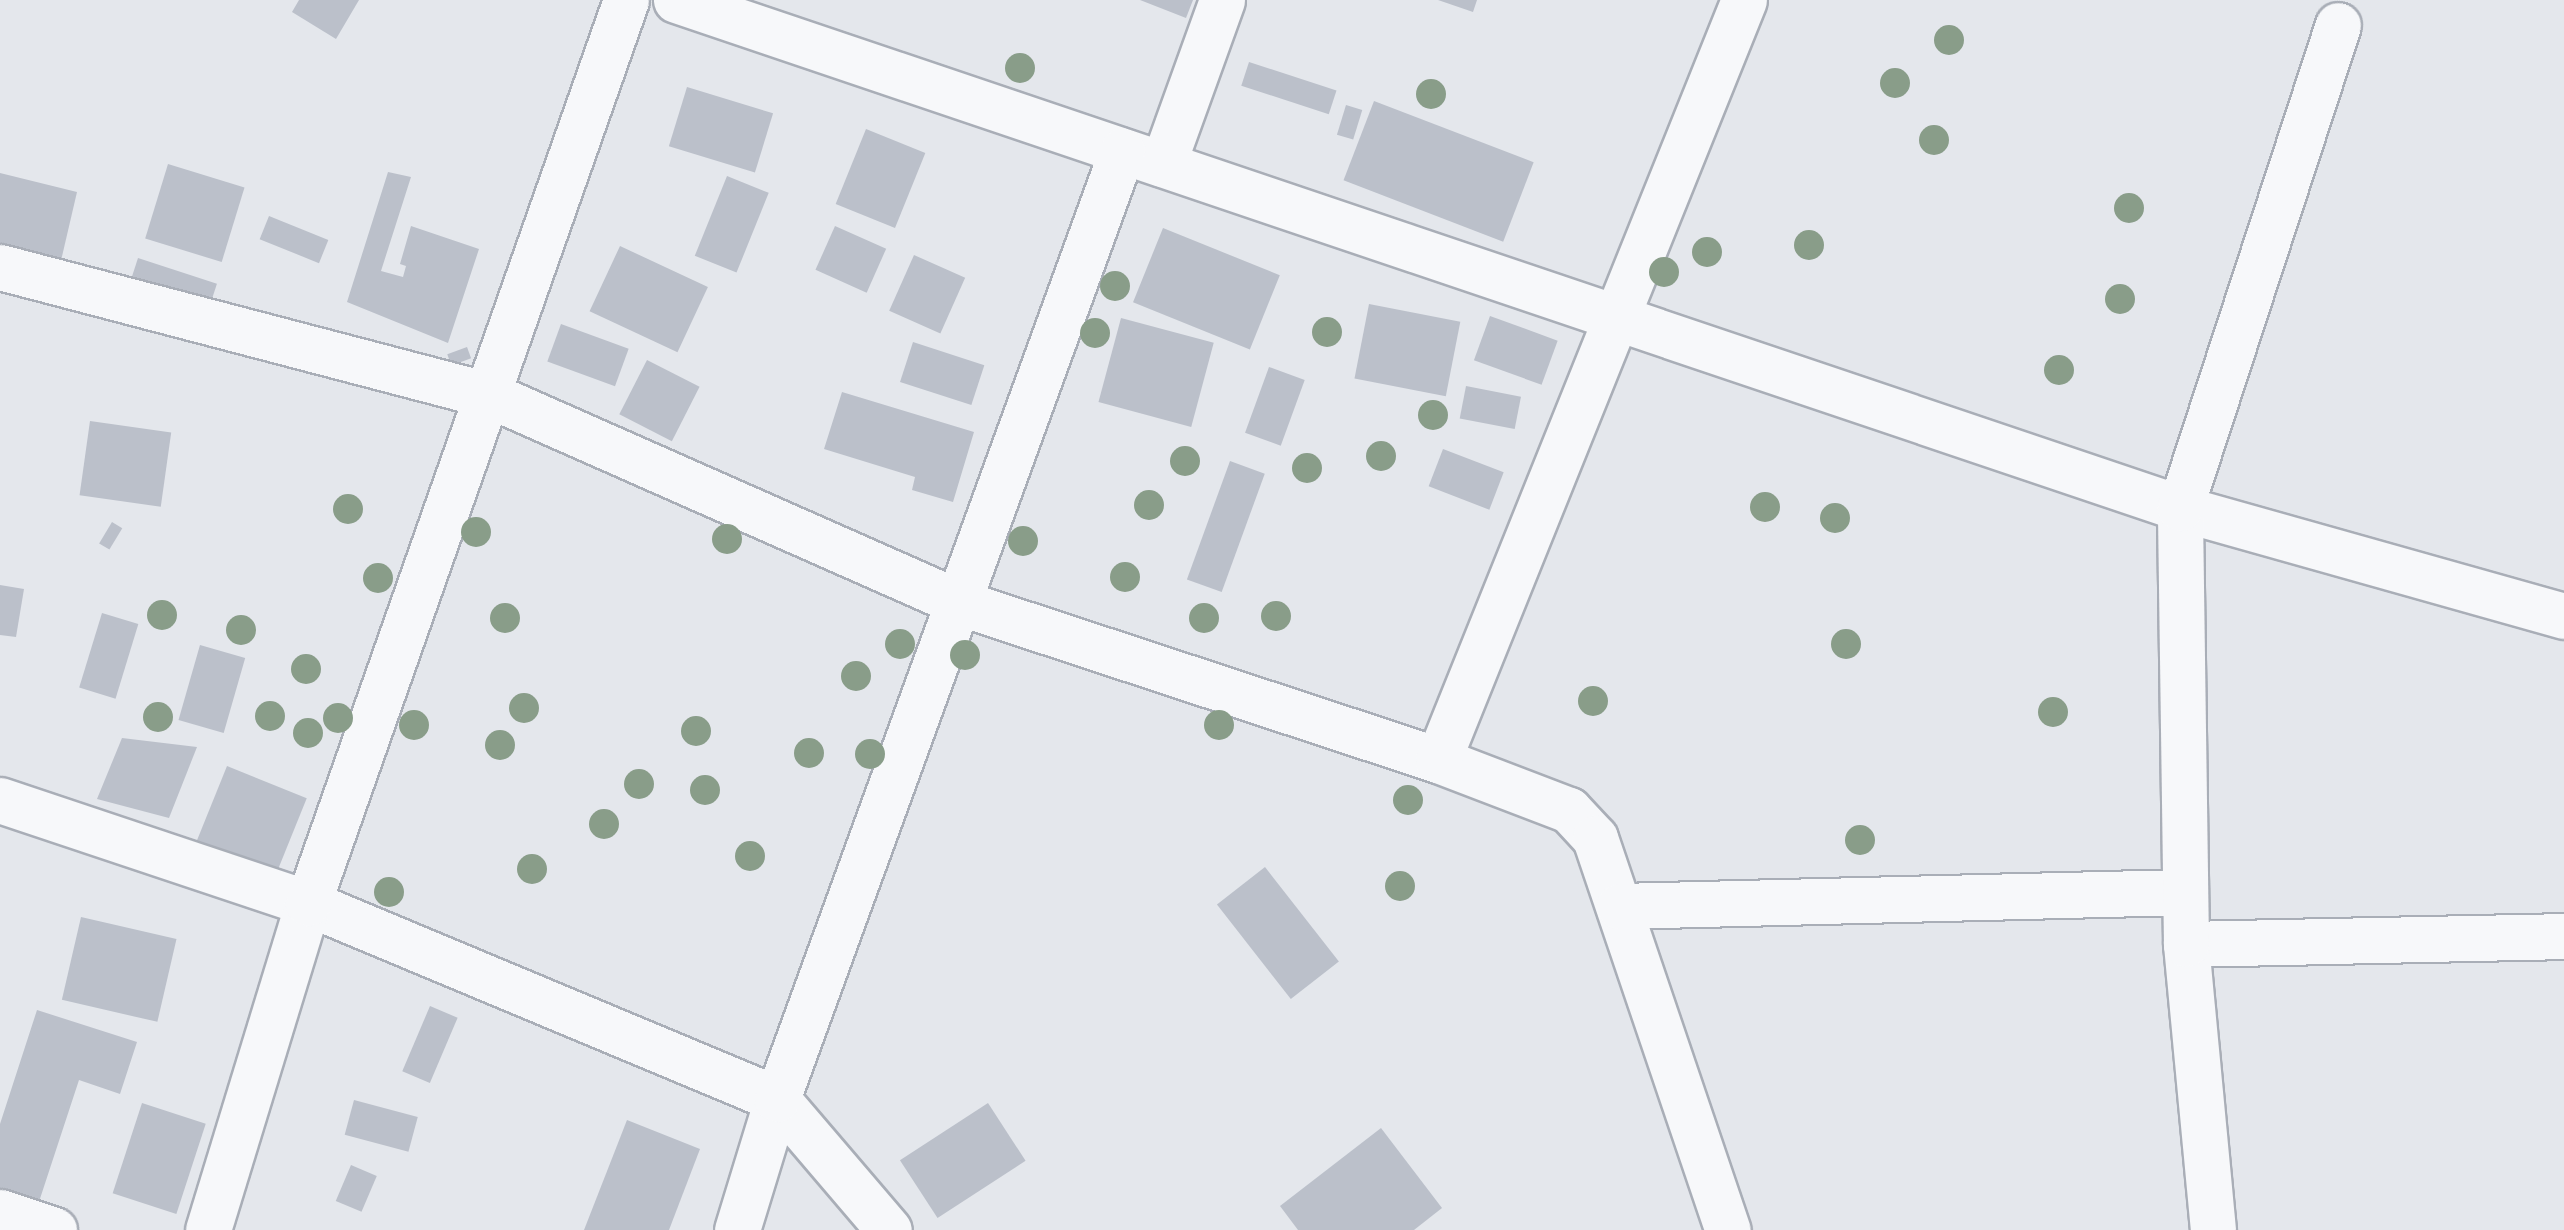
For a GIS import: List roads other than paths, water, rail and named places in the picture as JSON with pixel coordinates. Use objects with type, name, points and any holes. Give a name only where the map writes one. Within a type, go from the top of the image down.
[{"type":"street","points":[[208,1230],[308,903],[492,396],[626,0]]},
{"type":"street","points":[[676,0],[2180,508],[2564,616]]},
{"type":"street","points":[[736,1230],[778,1099],[958,602],[1142,157],[1222,0]]},
{"type":"street","points":[[1438,760],[1744,0]]},
{"type":"street","points":[[2213,1230],[2186,944],[2180,508],[2338,24]]},
{"type":"street","points":[[0,266],[492,396],[958,602],[1438,760],[1569,810],[1595,838],[1728,1230]]},
{"type":"street","points":[[0,800],[308,903],[778,1099],[889,1230]]},
{"type":"street","points":[[1618,906],[2186,892]]},
{"type":"street","points":[[2186,944],[2564,936]]},
{"type":"street","points":[[0,1212],[54,1230]]}]
